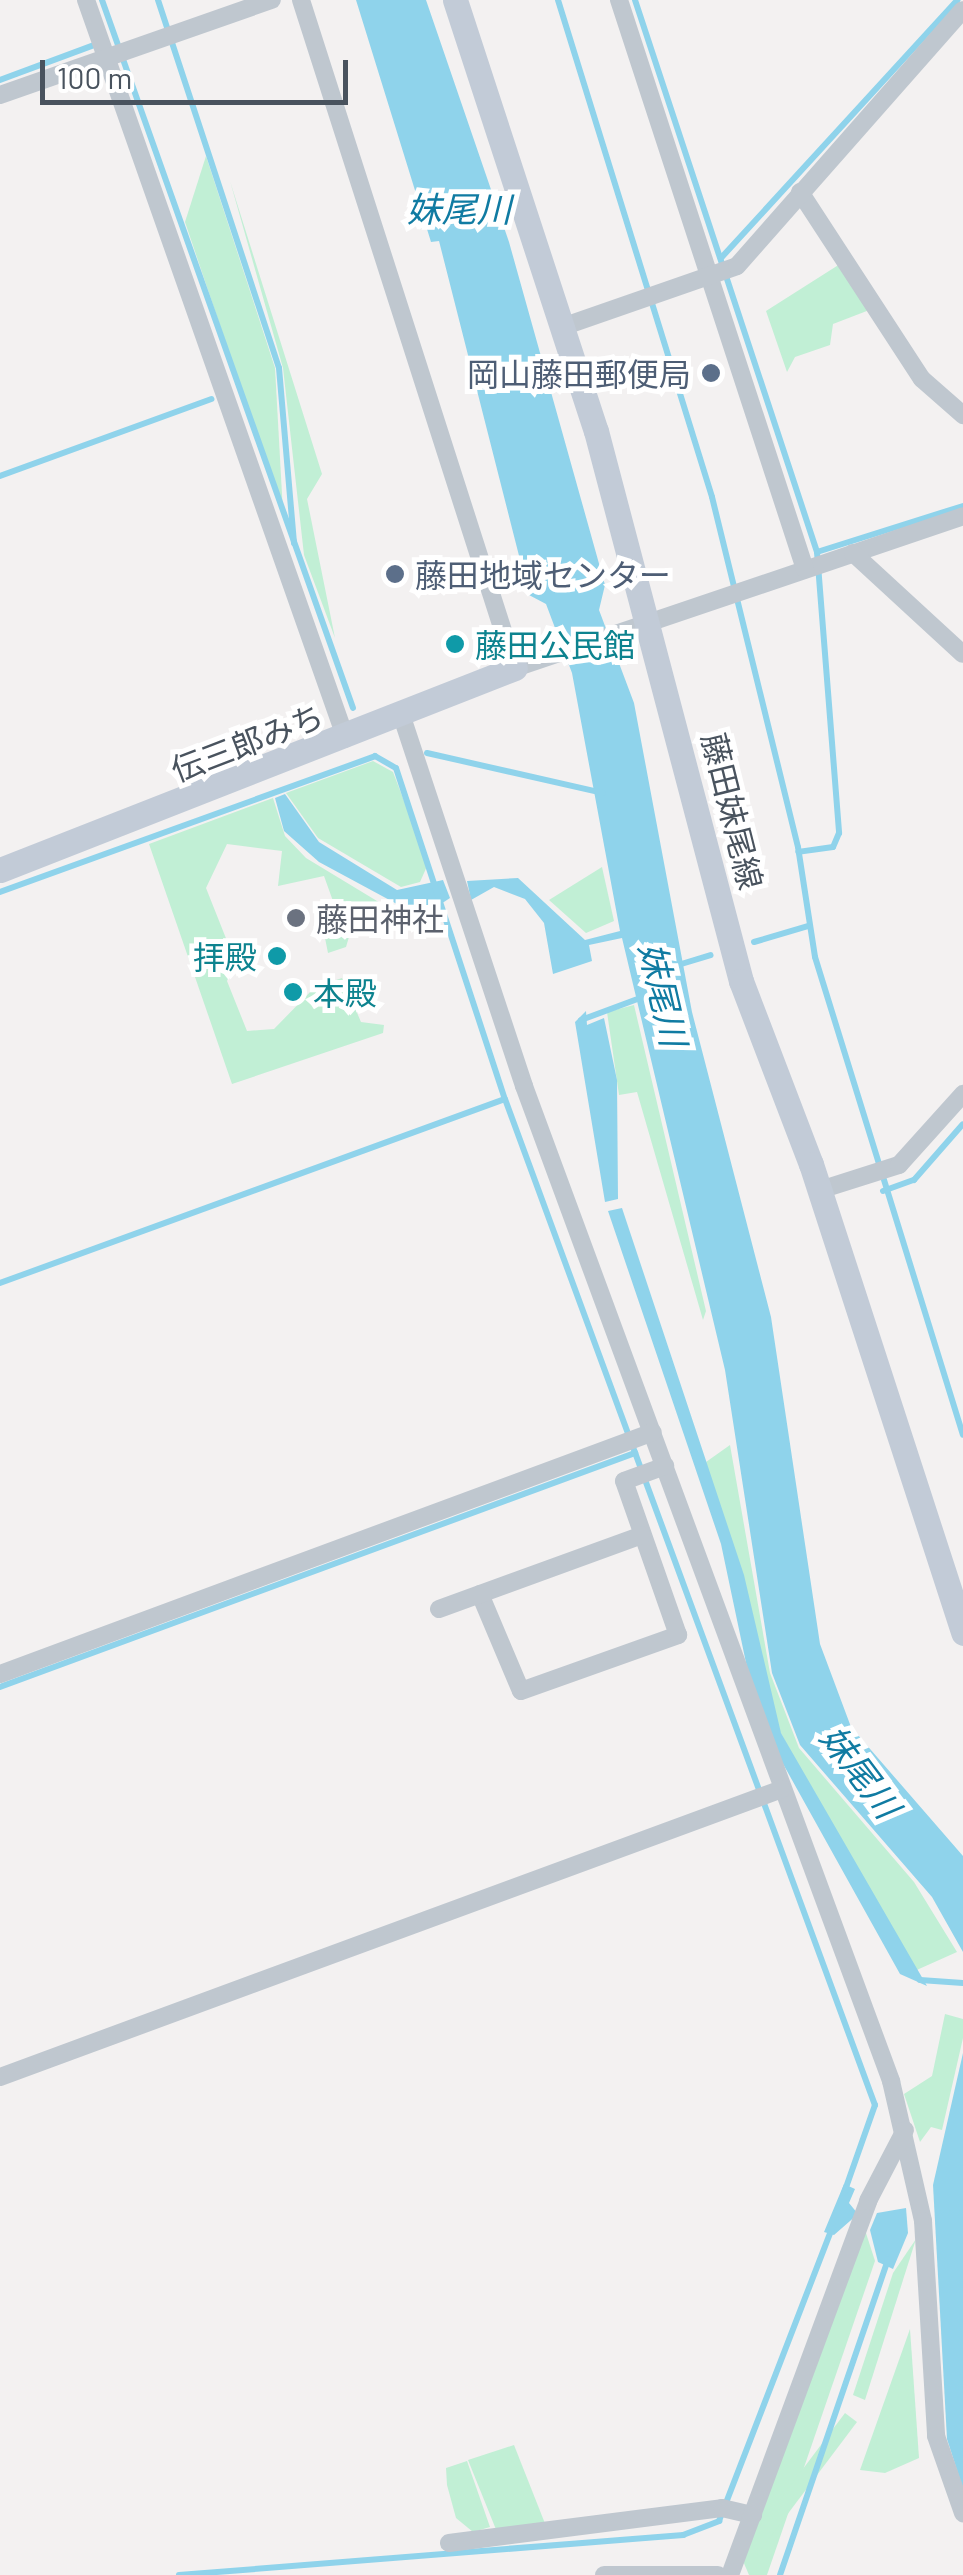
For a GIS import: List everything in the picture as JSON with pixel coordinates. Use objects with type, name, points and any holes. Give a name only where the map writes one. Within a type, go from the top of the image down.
[{"type":"main road","name":"藤田妹尾線","points":[[455,0],[562,327],[650,623],[742,981],[820,1190],[963,1633]]},
{"type":"main road","name":"伝三郎みち","points":[[0,870],[346,740],[515,668]]},
{"type":"street","points":[[86,0],[110,49],[346,740]]},
{"type":"street","points":[[0,94],[110,49],[170,36],[272,0]]},
{"type":"street","points":[[302,0],[515,668],[963,516]]},
{"type":"street","points":[[619,0],[721,273],[815,566]]},
{"type":"street","points":[[562,327],[721,273],[800,192],[963,10]]},
{"type":"street","points":[[800,192],[922,378],[963,415]]},
{"type":"street","points":[[853,554],[963,654]]},
{"type":"street","points":[[401,714],[638,1438],[766,1795],[905,2130],[923,2221],[936,2436],[963,2513]]},
{"type":"street","points":[[820,1190],[877,1172],[963,1094]]},
{"type":"street","points":[[0,1674],[638,1438]]},
{"type":"street","points":[[480,1594],[520,1691],[678,1636],[624,1480],[650,1471]]},
{"type":"street","points":[[439,1610],[642,1534]]},
{"type":"street","points":[[0,2076],[766,1795]]},
{"type":"street","points":[[730,2575],[861,2220],[905,2130]]},
{"type":"street","points":[[449,2543],[728,2509],[754,2515]]},
{"type":"street","points":[[604,2575],[718,2575]]},
{"type":"green space","points":[[206,156],[275,368],[283,512],[185,222]]},
{"type":"green space","points":[[230,181],[322,474],[307,499],[335,638],[304,555],[283,368]]},
{"type":"green space","points":[[840,264],[872,309],[833,324],[830,345],[795,357],[787,372],[766,311]]},
{"type":"green space","points":[[373,761],[393,772],[428,864],[420,882],[401,887],[318,838],[286,793]]},
{"type":"green space","points":[[273,798],[285,836],[306,858],[410,921],[379,936],[352,927],[346,947],[328,953],[325,938],[343,929],[324,876],[278,886],[282,851],[227,844],[206,888],[235,961],[227,981],[247,1031],[274,1029],[315,987],[342,978],[361,1022],[384,1025],[383,1033],[232,1084],[149,844]]},
{"type":"green space","points":[[602,867],[614,921],[586,933],[549,900]]},
{"type":"green space","points":[[634,1005],[706,1311],[703,1320],[637,1092],[619,1095],[607,1012]]},
{"type":"green space","points":[[730,1445],[770,1673],[799,1748],[914,1882],[957,1952],[910,1973],[777,1726],[706,1462]]},
{"type":"green space","points":[[945,2014],[963,2019],[963,2038],[942,2130],[931,2127],[920,2142],[904,2094],[932,2076]]},
{"type":"green space","points":[[865,2230],[875,2261],[767,2575],[749,2575],[743,2561]]},
{"type":"green space","points":[[916,2239],[865,2400],[853,2395],[893,2273]]},
{"type":"green space","points":[[910,2329],[919,2458],[885,2473],[860,2470]]},
{"type":"green space","points":[[845,2413],[857,2422],[754,2559],[742,2550]]},
{"type":"green space","points":[[514,2445],[546,2526],[497,2532],[468,2460]]},
{"type":"green space","points":[[467,2461],[490,2527],[473,2532],[456,2518],[447,2485],[446,2468]]},
{"type":"water","name":"妹尾川","points":[[356,0],[426,0],[509,242],[605,585],[599,610],[634,703],[692,1012],[771,1317],[820,1644],[851,1727],[963,1856],[963,1952],[932,1897],[800,1745],[772,1673],[725,1370],[622,938],[589,945],[592,961],[553,974],[544,923],[525,899],[494,887],[471,900],[467,881],[518,878],[585,940],[620,931],[572,673],[546,604],[529,595],[439,241],[431,242]]},
{"type":"water","points":[[285,794],[319,842],[397,890],[443,880],[450,898],[421,917],[319,862],[284,831],[275,798]]},
{"type":"water","points":[[586,1011],[587,1025],[604,1018],[617,1080],[618,1199],[605,1202],[575,1022]]},
{"type":"water","points":[[622,1208],[744,1575],[781,1733],[927,1986],[900,1974],[782,1762],[749,1677],[721,1544],[608,1211]]},
{"type":"water","points":[[963,2053],[963,2489],[947,2439],[933,2185]]},
{"type":"water","points":[[844,2184],[855,2189],[849,2203],[858,2214],[834,2235],[824,2232]]},
{"type":"water","points":[[906,2208],[908,2233],[893,2269],[878,2262],[870,2230],[877,2213]]},
{"type":"waterway","points":[[102,0],[353,708]]},
{"type":"waterway","points":[[158,0],[279,368],[294,543]]},
{"type":"waterway","points":[[558,0],[712,497],[798,847],[815,957],[963,1435]]},
{"type":"waterway","points":[[635,0],[817,552],[839,833],[833,847],[798,852]]},
{"type":"waterway","points":[[721,258],[957,0]]},
{"type":"waterway","points":[[0,80],[97,44]]},
{"type":"waterway","points":[[0,476],[211,399]]},
{"type":"waterway","points":[[817,552],[963,506]]},
{"type":"waterway","points":[[427,753],[603,793]]},
{"type":"waterway","points":[[0,892],[375,756],[396,768],[505,1099],[875,2105],[844,2193]]},
{"type":"waterway","points":[[754,942],[808,926]]},
{"type":"waterway","points":[[678,965],[711,955]]},
{"type":"waterway","points":[[581,1020],[643,997]]},
{"type":"waterway","points":[[0,1283],[505,1099]]},
{"type":"waterway","points":[[883,1191],[914,1180],[963,1124]]},
{"type":"waterway","points":[[0,1687],[635,1453]]},
{"type":"waterway","points":[[920,1980],[963,1983]]},
{"type":"waterway","points":[[179,2575],[683,2535],[719,2521],[832,2228]]},
{"type":"waterway","points":[[780,2575],[888,2259]]},
{"type":"place","name":"岡山藤田郵便局","points":[[711,373]]},
{"type":"place","name":"藤田地域センター","points":[[395,574]]},
{"type":"place","name":"藤田公民館","points":[[455,644]]},
{"type":"place","name":"藤田神社","points":[[296,918]]},
{"type":"place","name":"拝殿","points":[[277,956]]},
{"type":"place","name":"本殿","points":[[293,992]]}]
